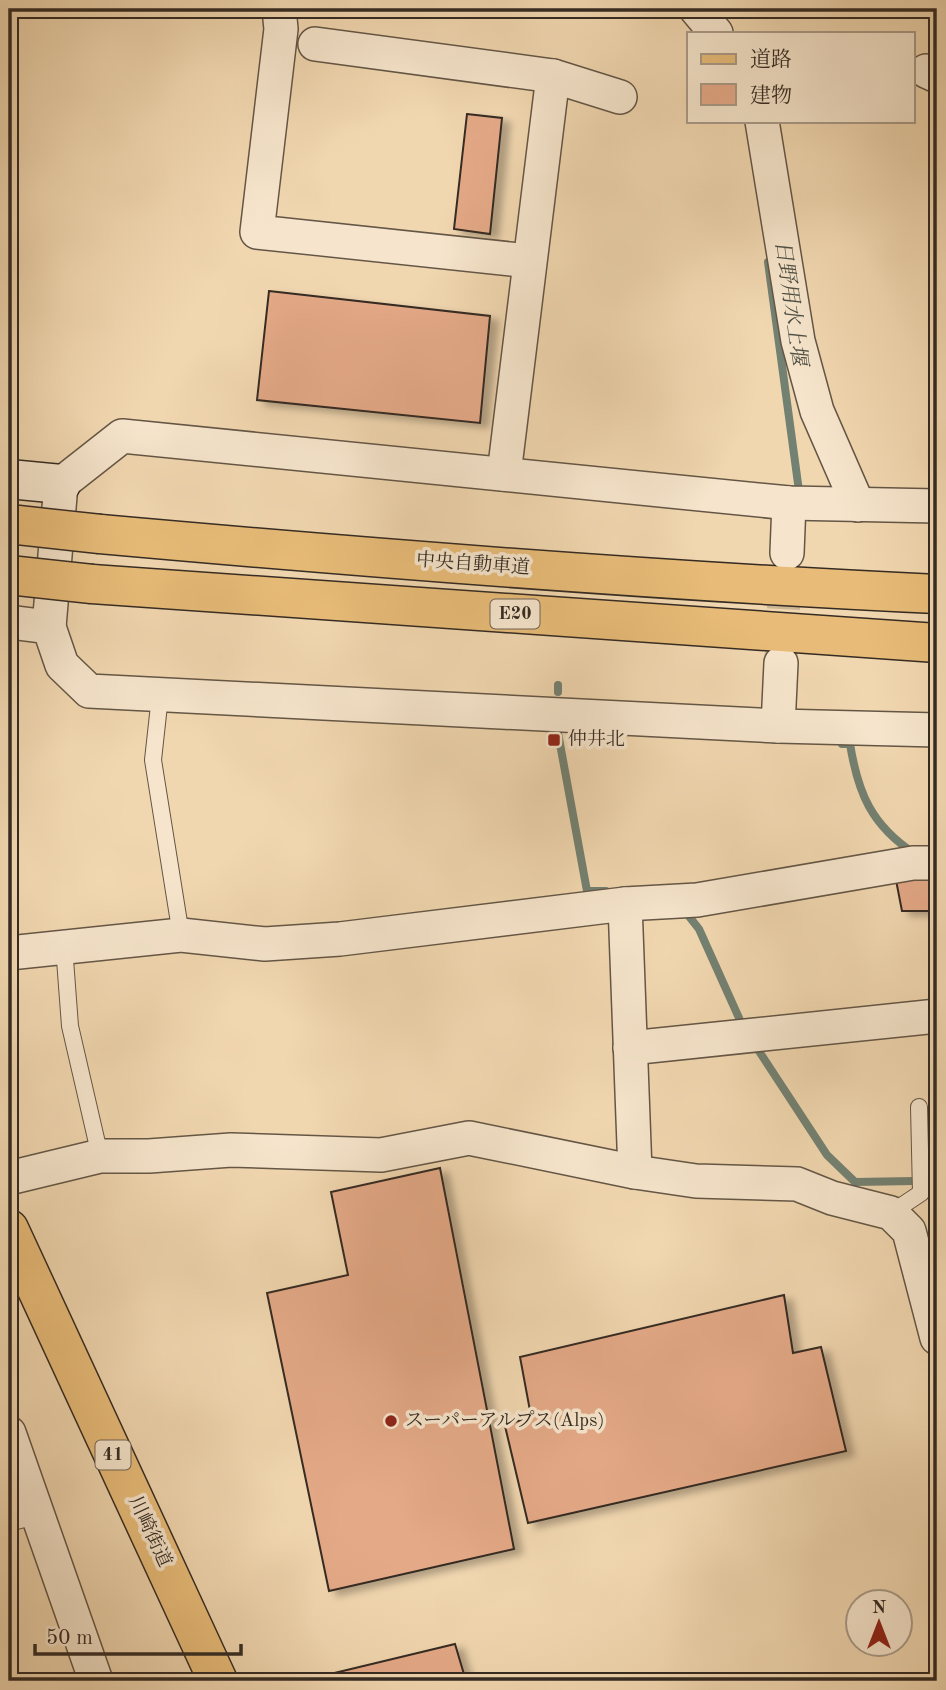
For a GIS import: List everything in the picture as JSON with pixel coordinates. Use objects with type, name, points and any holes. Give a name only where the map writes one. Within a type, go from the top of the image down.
[{"type":"main road","name":"中央自動車道","points":[[9,524],[350,556],[764,586],[937,594]]},
{"type":"main road","name":"E20","points":[[9,575],[92,584],[937,643]]},
{"type":"main road","name":"川崎街道","points":[[9,1229],[219,1681]]},
{"type":"street","points":[[279,9],[281,29],[257,232],[529,261]]},
{"type":"street","points":[[696,9],[715,32]]},
{"type":"street","points":[[315,44],[553,76],[620,97]]},
{"type":"street","points":[[504,474],[553,76]]},
{"type":"street","points":[[762,122],[798,341],[817,411],[858,505]]},
{"type":"street","points":[[9,479],[61,484],[122,436],[789,503],[937,506]]},
{"type":"street","points":[[61,484],[49,627],[62,665],[89,691],[778,726],[937,730]]},
{"type":"street","points":[[787,553],[789,503]]},
{"type":"street","points":[[9,622],[49,627]]},
{"type":"street","points":[[778,726],[781,663]]},
{"type":"street","points":[[9,953],[181,935],[265,944],[340,939],[625,904],[697,900],[925,863]]},
{"type":"street","points":[[625,904],[635,1172]]},
{"type":"street","points":[[630,1048],[937,1016]]},
{"type":"street","points":[[9,1178],[100,1156],[149,1156],[231,1150],[381,1155],[468,1138],[635,1172],[696,1181],[797,1184],[832,1198],[891,1213],[909,1231],[937,1338]]},
{"type":"street","points":[[9,1433],[24,1519],[96,1681]]},
{"type":"lane","points":[[160,696],[153,760],[181,935]]},
{"type":"lane","points":[[64,946],[70,1026],[100,1156]]},
{"type":"lane","points":[[891,1213],[921,1193],[919,1107]]},
{"type":"building","points":[[467,114],[502,118],[490,234],[454,229]]},
{"type":"building","points":[[269,291],[490,316],[480,423],[257,400]]},
{"type":"building","points":[[928,869],[937,894],[937,911],[902,911],[895,875]]},
{"type":"building","name":"スーパーアルプス(Alps)","points":[[440,1168],[514,1549],[329,1591],[267,1293],[348,1275],[331,1192]]},
{"type":"building","points":[[784,1295],[793,1353],[821,1347],[846,1451],[528,1523],[505,1426],[531,1416],[520,1357]]},
{"type":"building","points":[[455,1644],[466,1681],[327,1681],[326,1675]]},
{"type":"waterway","name":"日野用水上堰","points":[[768,262],[799,491]]},
{"type":"waterway","points":[[558,685],[558,692]]},
{"type":"waterway","points":[[558,722],[587,891],[606,891]]},
{"type":"waterway","name":"日野用水上堰","points":[[842,744],[850,744],[862,793],[877,819],[915,854]]},
{"type":"waterway","points":[[684,910],[699,929],[744,1029]]},
{"type":"waterway","points":[[755,1045],[827,1155],[855,1182],[914,1181]]},
{"type":"tunnel","points":[[781,659],[786,559]]},
{"type":"place","name":"仲井北","points":[[554,740]]},
{"type":"place","name":"スーパーアルプス(Alps)","points":[[391,1421]]}]
